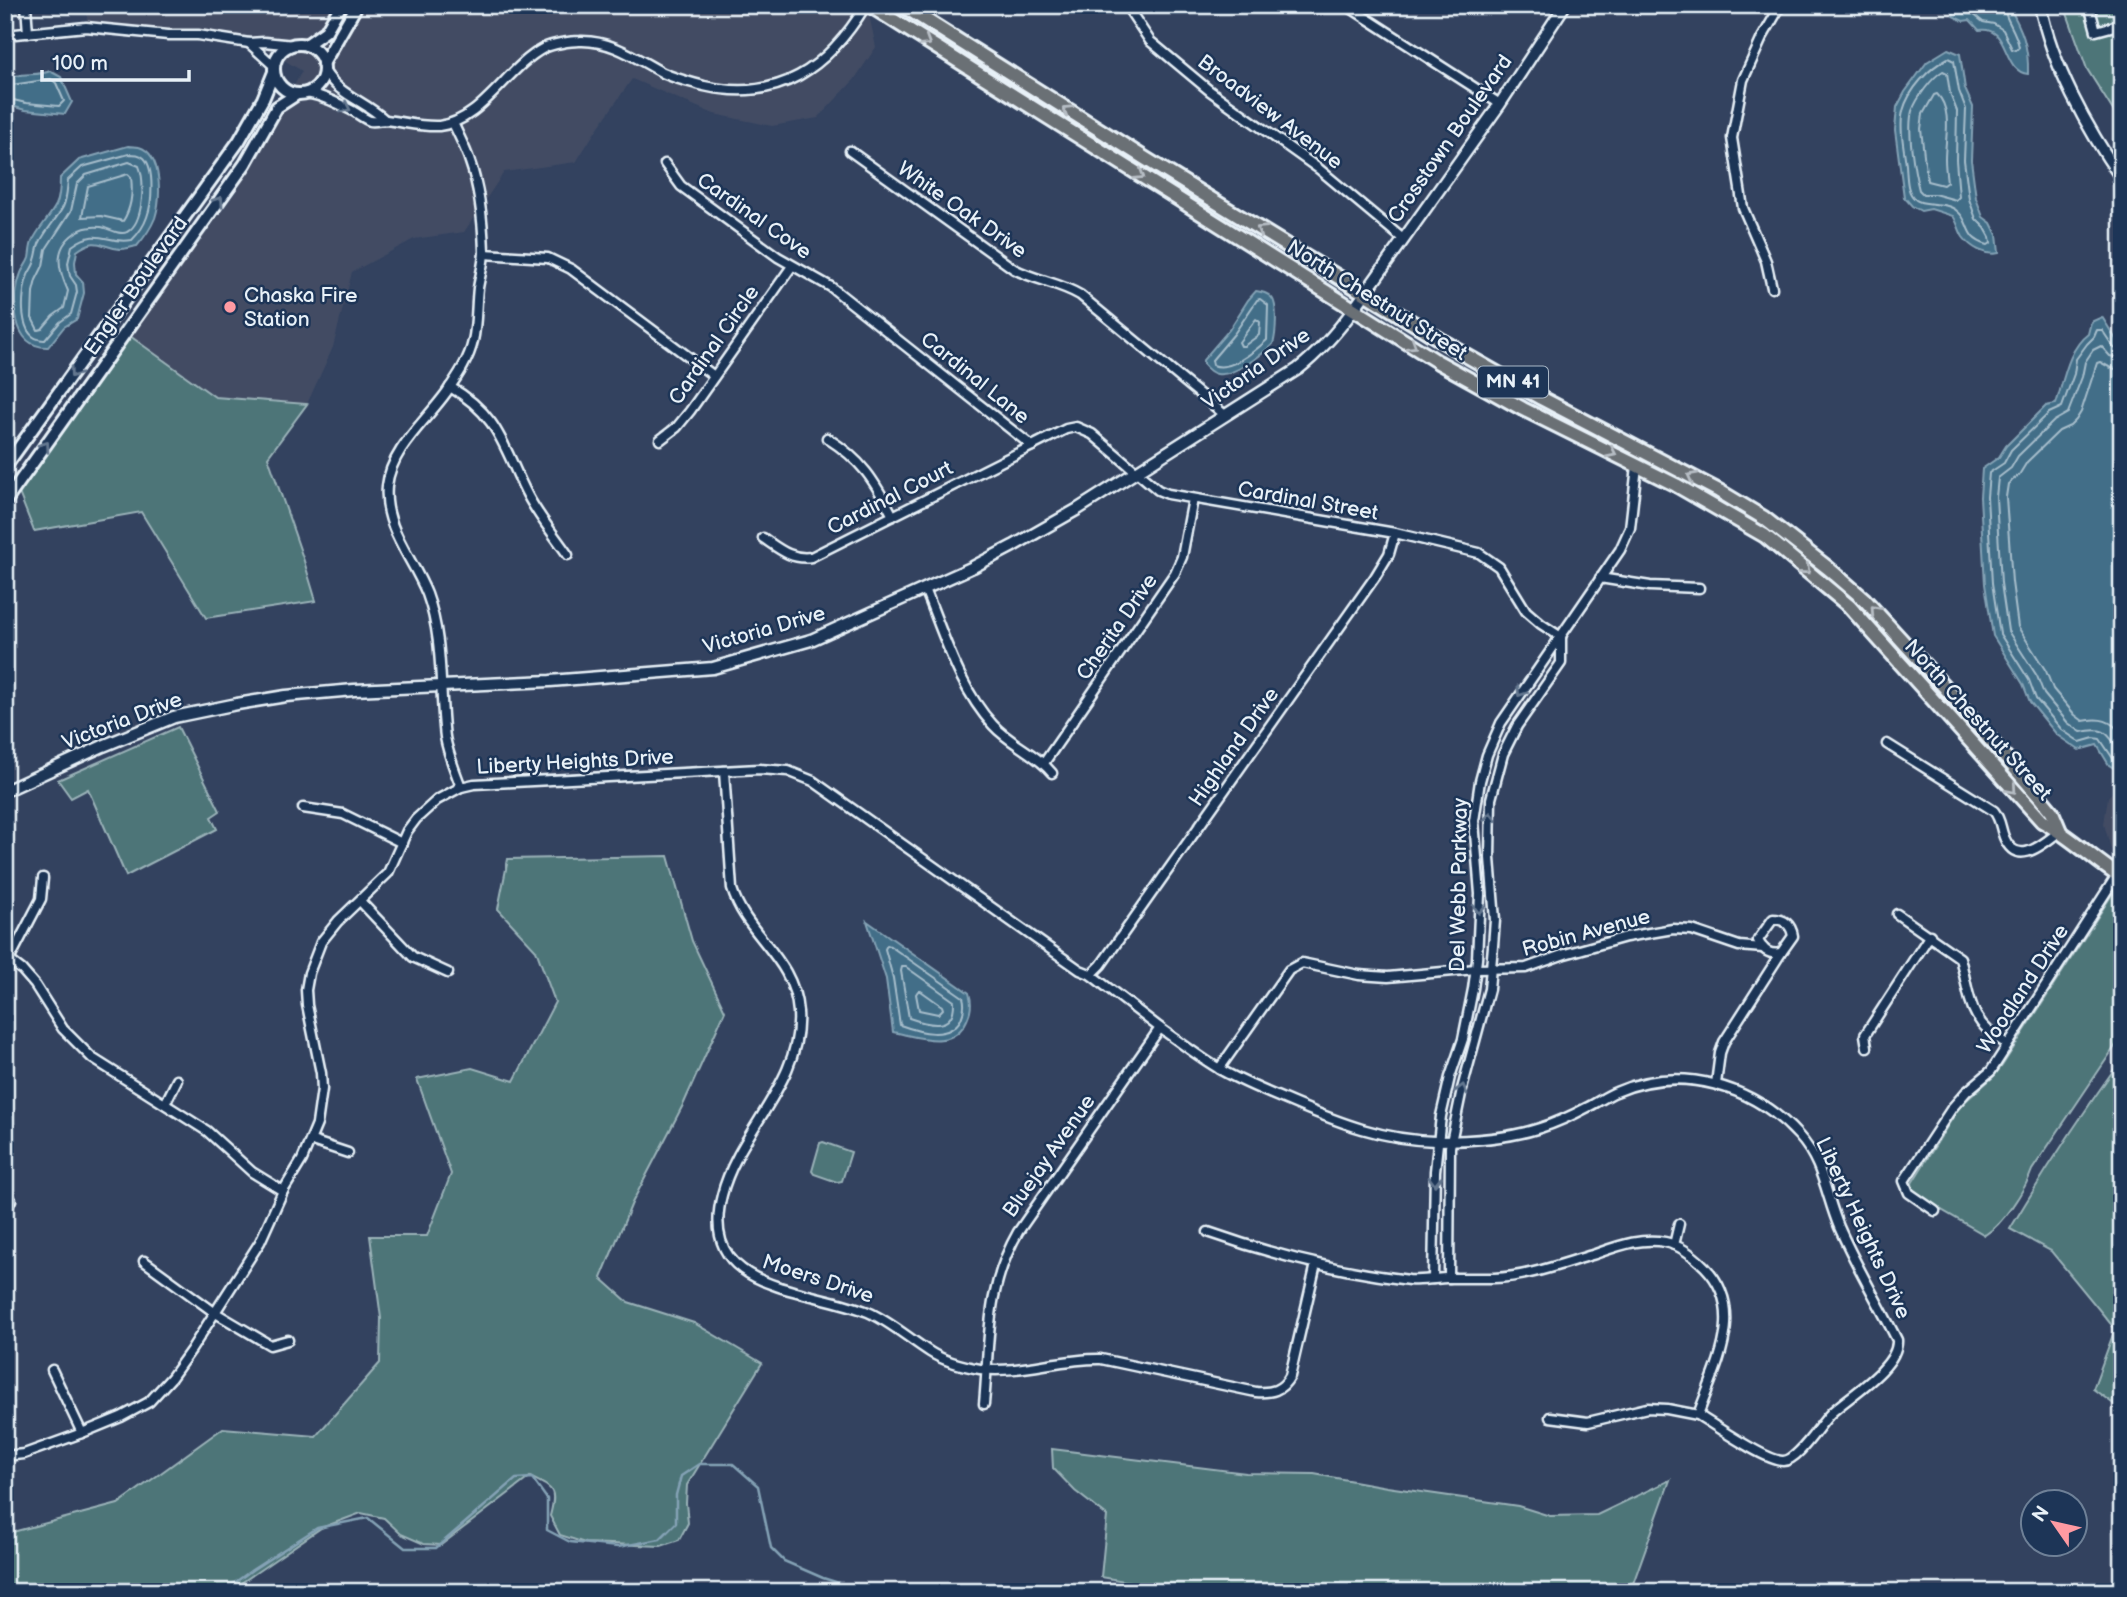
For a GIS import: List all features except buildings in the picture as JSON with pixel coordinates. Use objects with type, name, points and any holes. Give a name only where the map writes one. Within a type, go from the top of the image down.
[{"type":"main road","points":[[306,45],[326,31],[341,5]]},
{"type":"main road","points":[[324,67],[317,52],[306,45],[294,45],[282,51],[274,69],[282,87],[302,93],[316,88],[324,67],[357,5]]},
{"type":"main road","name":"North Chestnut Street","points":[[867,5],[1438,362],[1523,410],[1637,466],[1765,536],[1857,616],[2024,802],[2042,821],[2060,831]]},
{"type":"main road","name":"North Chestnut Street","points":[[902,5],[1364,294],[1541,398],[1764,518],[1864,599],[2052,812],[2060,831]]},
{"type":"main road","name":"Engler Boulevard","points":[[5,467],[239,141],[263,99],[274,69]]},
{"type":"main road","name":"Engler Boulevard","points":[[5,502],[245,164],[277,107],[283,101],[302,93]]},
{"type":"main road","name":"MN 41","points":[[2060,831],[2120,876]]},
{"type":"street","points":[[26,5],[28,33]]},
{"type":"street","points":[[302,93],[330,100],[370,121],[438,126],[453,123],[473,110],[519,65],[546,47],[579,41],[620,49],[666,74],[688,82],[726,91],[751,91],[772,87],[801,75],[818,63],[852,28],[867,5]]},
{"type":"street","name":"Broadview Avenue","points":[[1126,5],[1150,41],[1210,91],[1319,169],[1403,240]]},
{"type":"street","points":[[1346,5],[1500,104]]},
{"type":"street","name":"Crosstown Boulevard","points":[[1364,294],[1500,104],[1565,5]]},
{"type":"street","points":[[1772,288],[1766,261],[1743,208],[1732,138],[1743,80],[1781,5]]},
{"type":"street","points":[[2040,5],[2044,24],[2072,96],[2099,146],[2122,179]]},
{"type":"street","points":[[2089,5],[2096,31],[2122,24]]},
{"type":"street","points":[[5,36],[86,27],[168,35],[198,34],[249,43],[294,45]]},
{"type":"street","points":[[249,43],[274,69]]},
{"type":"street","points":[[324,67],[337,88],[385,120]]},
{"type":"street","points":[[453,123],[471,163],[480,204],[484,254],[473,341],[466,361],[450,387],[396,459],[387,484],[387,498],[394,532],[426,593],[433,614],[443,686],[447,748],[461,788]]},
{"type":"street","name":"White Oak Drive","points":[[850,151],[1014,270],[1080,295],[1225,415]]},
{"type":"street","name":"Cardinal Cove","points":[[665,164],[681,186],[792,266],[831,287]]},
{"type":"street","points":[[484,254],[548,258],[571,269],[714,376]]},
{"type":"street","name":"Cardinal Circle","points":[[660,440],[683,420],[792,266]]},
{"type":"street","name":"Cardinal Lane","points":[[831,287],[1032,446],[1066,429],[1081,428],[1137,471]]},
{"type":"street","name":"Victoria Drive","points":[[5,791],[174,717],[237,704],[286,696],[354,690],[550,681],[713,668],[811,640],[1013,546],[1078,509],[1317,355],[1364,294]]},
{"type":"street","points":[[450,387],[476,403],[496,429],[528,497],[568,555]]},
{"type":"street","points":[[827,438],[848,451],[863,466],[893,516]]},
{"type":"street","name":"Cardinal Court","points":[[763,538],[789,555],[805,558],[818,554],[1032,446]]},
{"type":"street","name":"Del Webb Parkway","points":[[1433,1279],[1438,1141],[1445,1096],[1463,1039],[1476,969],[1480,894],[1474,821],[1480,781],[1487,755],[1502,723],[1620,550],[1630,528],[1637,466]]},
{"type":"street","name":"Cardinal Street","points":[[1137,471],[1158,490],[1192,499],[1395,533],[1479,553],[1499,567],[1526,611],[1561,637]]},
{"type":"street","name":"Cherita Drive","points":[[1044,763],[1175,573],[1182,557],[1192,499]]},
{"type":"street","name":"Highland Drive","points":[[1090,974],[1101,965],[1375,577],[1388,554],[1395,533]]},
{"type":"street","points":[[1600,578],[1650,586],[1699,588]]},
{"type":"street","points":[[925,589],[974,703],[995,727],[1044,763],[1052,773]]},
{"type":"street","name":"Del Webb Parkway","points":[[1449,1278],[1452,1139],[1462,1088],[1489,989],[1491,969],[1494,920],[1490,858],[1491,799],[1503,754],[1517,726],[1561,663],[1561,637]]},
{"type":"street","points":[[1887,744],[1994,811],[2000,818],[2006,841],[2015,850],[2032,852],[2060,831]]},
{"type":"street","name":"Liberty Heights Drive","points":[[5,1456],[23,1454],[121,1417],[149,1402],[171,1378],[260,1242],[283,1191],[312,1141],[322,1089],[306,990],[309,972],[321,942],[388,873],[415,819],[426,808],[461,788],[474,785],[724,771],[788,771],[813,781],[1080,970],[1090,974]]},
{"type":"street","name":"Moers Drive","points":[[724,771],[732,889],[737,906],[783,965],[794,991],[798,1019],[797,1037],[790,1063],[738,1154],[727,1179],[719,1213],[721,1244],[733,1263],[748,1275],[767,1283],[868,1312],[946,1360],[987,1369],[1009,1369],[1077,1359],[1101,1359],[1256,1392],[1275,1391],[1282,1387],[1290,1376],[1316,1264]]},
{"type":"street","points":[[303,808],[343,814],[402,843]]},
{"type":"street","name":"Woodland Drive","points":[[1935,1212],[1909,1193],[1904,1181],[1952,1108],[1991,1071],[2120,876]]},
{"type":"street","points":[[43,878],[41,899],[7,962],[22,970],[36,985],[63,1029],[92,1058],[207,1131],[252,1172],[283,1191]]},
{"type":"street","points":[[360,901],[413,957],[448,973]]},
{"type":"street","points":[[1897,914],[1960,958],[1976,1017],[1990,1034],[2007,1044]]},
{"type":"street","points":[[1716,1084],[1724,1042],[1793,936],[1789,925],[1780,919],[1773,919],[1759,940],[1763,948],[1770,953],[1781,953]]},
{"type":"street","name":"Robin Avenue","points":[[1219,1069],[1289,970],[1302,963],[1388,978],[1476,969],[1526,968],[1564,954],[1626,937],[1674,929],[1692,930],[1739,946],[1763,948]]},
{"type":"street","points":[[1867,1047],[1865,1035],[1930,935]]},
{"type":"street","points":[[1090,974],[1160,1028]]},
{"type":"street","name":"Liberty Heights Drive","points":[[1160,1028],[1219,1069],[1263,1091],[1350,1127],[1406,1139],[1438,1141],[1496,1138],[1537,1129],[1627,1087],[1665,1081],[1703,1081],[1716,1084],[1766,1106],[1790,1127],[1811,1152],[1856,1265],[1898,1346],[1887,1366],[1829,1416],[1790,1460],[1781,1461],[1769,1457],[1698,1415]]},
{"type":"street","name":"Bluejay Avenue","points":[[984,1404],[991,1307],[998,1276],[1009,1247],[1160,1028]]},
{"type":"street","points":[[165,1104],[177,1080]]},
{"type":"street","points":[[312,1141],[348,1153]]},
{"type":"street","points":[[5,1212],[11,1200]]},
{"type":"street","points":[[1674,1245],[1678,1224]]},
{"type":"street","points":[[1208,1232],[1316,1264],[1412,1280],[1498,1278],[1528,1273],[1630,1243],[1653,1241],[1674,1245],[1696,1258],[1712,1275],[1721,1290],[1726,1307],[1722,1349],[1698,1415],[1647,1408],[1588,1422],[1550,1417]]},
{"type":"street","points":[[144,1261],[214,1312],[270,1345],[288,1340]]},
{"type":"street","points":[[52,1370],[82,1433]]},
{"type":"shaded area","points":[[88,5],[867,5],[876,47],[854,80],[818,118],[772,126],[714,114],[632,79],[576,162],[504,172],[464,232],[414,239],[352,272],[333,347],[307,404],[215,397],[130,336],[236,192],[302,71],[261,46],[198,35],[86,27]]},
{"type":"shaded area","points":[[2122,782],[2122,857],[2111,849],[2104,824],[2108,797]]},
{"type":"green space","points":[[2064,5],[2122,5],[2122,128],[2087,69]]},
{"type":"green space","points":[[130,336],[215,397],[307,404],[268,457],[316,601],[206,618],[141,512],[34,531],[19,493]]},
{"type":"green space","points":[[178,727],[220,811],[211,817],[217,829],[126,876],[88,789],[71,798],[58,780]]},
{"type":"green space","points":[[668,856],[692,941],[725,1011],[684,1103],[632,1203],[601,1278],[628,1302],[694,1323],[762,1363],[687,1485],[688,1523],[679,1540],[661,1546],[585,1543],[560,1535],[550,1516],[552,1491],[530,1477],[441,1545],[424,1544],[401,1534],[384,1518],[361,1513],[321,1528],[228,1592],[5,1592],[5,1534],[118,1504],[223,1428],[316,1436],[380,1363],[381,1318],[370,1236],[427,1236],[451,1174],[417,1079],[472,1068],[514,1081],[555,1002],[536,950],[498,909],[508,859]]},
{"type":"green space","points":[[2113,893],[2122,899],[2122,1036],[2032,1170],[2013,1206],[1985,1235],[1914,1194],[1912,1183],[1960,1106],[2002,1066]]},
{"type":"green space","points":[[2122,1058],[2122,1410],[2093,1389],[2115,1329],[2051,1251],[2010,1229],[2064,1142]]},
{"type":"green space","points":[[820,1143],[851,1152],[842,1181],[837,1182],[812,1171]]},
{"type":"green space","points":[[1052,1449],[1246,1473],[1314,1474],[1518,1506],[1550,1516],[1597,1515],[1670,1480],[1630,1592],[1154,1592],[1142,1584],[1101,1577],[1107,1516],[1075,1491],[1053,1468]]},
{"type":"water","points":[[1956,5],[2008,5],[2024,38],[2028,74],[2013,65],[1996,34],[1989,30],[1979,30],[1970,20],[1963,21],[1953,16]]},
{"type":"water","points":[[1948,49],[1960,54],[1965,89],[1973,107],[1971,160],[1976,198],[1983,217],[1991,223],[1997,235],[1999,253],[1984,252],[1970,245],[1953,216],[1931,209],[1921,211],[1904,197],[1895,130],[1897,107],[1927,62]]},
{"type":"water","points":[[50,71],[61,77],[72,102],[65,114],[25,110],[5,104],[5,81],[15,76]]},
{"type":"water","points":[[128,146],[147,151],[156,168],[159,189],[153,222],[137,246],[120,249],[95,243],[77,251],[76,274],[83,282],[84,293],[77,319],[64,327],[48,347],[36,345],[27,340],[21,331],[15,308],[16,296],[32,242],[57,202],[60,178],[79,160]]},
{"type":"water","points":[[1256,291],[1269,295],[1274,302],[1276,320],[1273,344],[1239,369],[1224,374],[1211,372],[1203,364],[1203,360],[1229,330]]},
{"type":"water","points":[[2102,317],[2122,349],[2122,773],[2109,765],[2097,745],[2079,750],[2057,735],[2030,702],[2023,684],[1993,636],[1985,584],[1980,497],[1982,469],[1999,457],[2006,446],[2046,406],[2056,404],[2071,356],[2088,334],[2091,322]]},
{"type":"water","points":[[867,921],[969,993],[970,1010],[961,1030],[944,1039],[924,1039],[893,1032],[886,979]]},
{"type":"waterway","points":[[222,1592],[317,1528],[368,1518],[405,1548],[436,1548],[516,1479],[532,1478],[547,1499],[547,1530],[570,1542],[618,1547],[660,1539],[676,1523],[676,1495],[681,1476],[699,1464],[733,1464],[758,1486],[771,1548],[784,1561],[823,1578],[867,1592]]},
{"type":"place","name":"Chaska Fire Station","points":[[230,307]]}]
